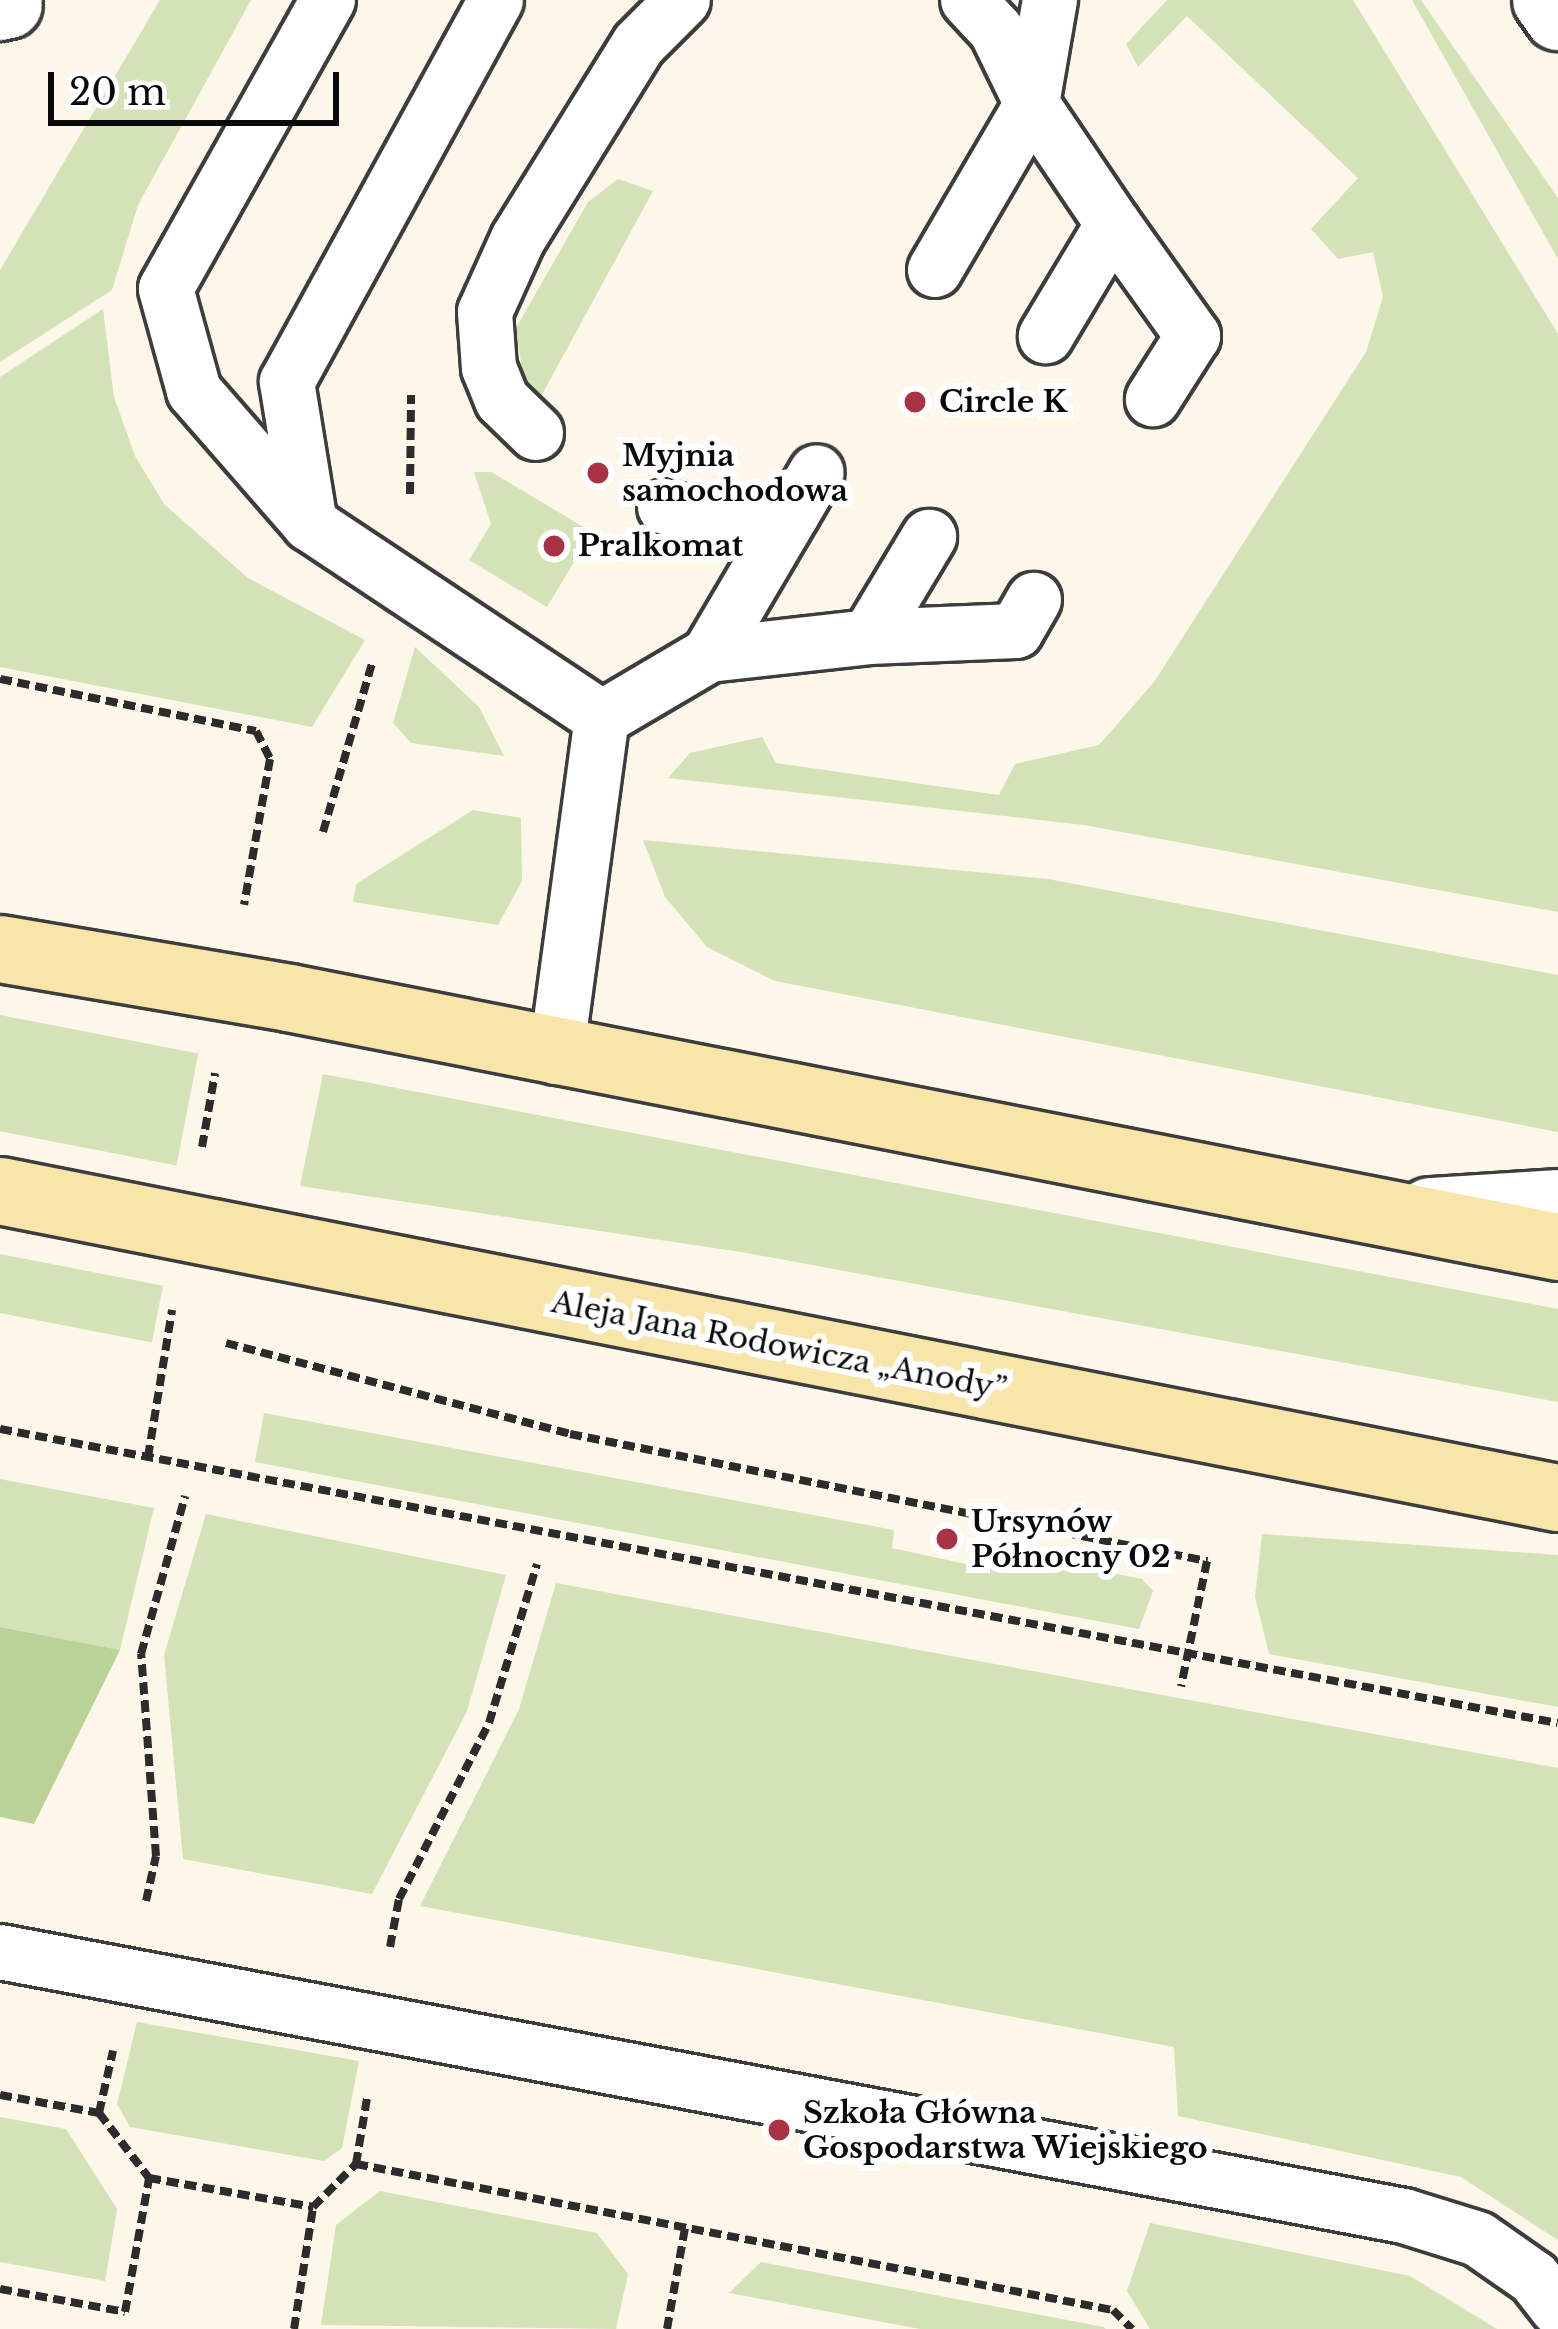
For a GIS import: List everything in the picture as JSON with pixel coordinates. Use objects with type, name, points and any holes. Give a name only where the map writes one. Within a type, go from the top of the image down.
[{"type":"main road","points":[[0,950],[289,998],[556,1057],[1558,1247]]},
{"type":"main road","name":"Aleja Jana Rodowicza „Anody”","points":[[0,1191],[1558,1498]]},
{"type":"street","points":[[1546,0],[1558,17]]},
{"type":"street","points":[[1379,1214],[1558,1203]]},
{"type":"lane","points":[[328,0],[166,289],[194,391],[310,524],[602,718]]},
{"type":"lane","points":[[310,524],[287,382],[496,0]]},
{"type":"lane","points":[[536,433],[502,400],[489,368],[485,312],[518,239],[639,44],[683,0]]},
{"type":"lane","points":[[968,0],[996,30],[1032,104],[1192,336],[1153,399]]},
{"type":"lane","points":[[935,270],[1032,104],[1050,0]]},
{"type":"lane","points":[[1046,336],[1112,224]]},
{"type":"lane","points":[[665,507],[723,525],[805,493],[709,655]]},
{"type":"lane","points":[[869,637],[928,537]]},
{"type":"lane","points":[[602,718],[709,655],[869,637],[1016,631],[1034,599]]},
{"type":"lane","points":[[556,1057],[602,718]]},
{"type":"lane","points":[[0,1952],[1405,2216],[1478,2239],[1534,2278],[1558,2309]]},
{"type":"path","points":[[0,679],[256,731],[270,759],[248,885]]},
{"type":"path","points":[[198,1166],[218,1054]]},
{"type":"path","points":[[148,1457],[173,1304]]},
{"type":"path","points":[[226,1343],[570,1434],[1207,1561],[1181,1686]]},
{"type":"path","points":[[0,1429],[1558,1723]]},
{"type":"path","points":[[99,2113],[156,1856],[141,1654],[185,1496]]},
{"type":"path","points":[[295,2329],[313,2207],[356,2164],[399,1898],[489,1723],[537,1564]]},
{"type":"path","points":[[0,2095],[99,2113],[149,2178],[313,2207]]},
{"type":"path","points":[[356,2164],[1113,2310],[1132,2329]]},
{"type":"path","points":[[0,2289],[124,2312],[149,2178]]},
{"type":"path","points":[[667,2329],[685,2228]]},
{"type":"green space","points":[[160,0],[251,0],[138,205],[112,290],[0,362],[0,270]]},
{"type":"green space","points":[[1167,0],[1353,0],[1558,334],[1558,912],[1084,825],[668,778],[690,753],[762,737],[776,763],[999,795],[1015,764],[1099,745],[1154,682],[1366,352],[1383,297],[1373,252],[1338,259],[1311,229],[1358,178],[1187,16],[1138,67],[1126,44]]},
{"type":"green space","points":[[1412,0],[1421,0],[1558,198],[1558,259]]},
{"type":"green space","points":[[618,179],[653,191],[539,400],[524,383],[516,328],[588,202]]},
{"type":"green space","points":[[103,309],[114,397],[135,456],[164,504],[248,578],[365,640],[312,727],[0,667],[0,377]]},
{"type":"green space","points":[[474,472],[491,472],[592,532],[547,607],[469,560],[491,524]]},
{"type":"green space","points":[[415,647],[479,707],[504,756],[411,743],[393,723]]},
{"type":"green space","points":[[473,810],[521,818],[522,881],[498,925],[353,902],[356,884]]},
{"type":"green space","points":[[643,840],[1048,879],[1558,975],[1558,1132],[775,981],[707,947],[665,897]]},
{"type":"green space","points":[[0,1015],[198,1054],[177,1165],[0,1131]]},
{"type":"green space","points":[[323,1074],[1558,1309],[1558,1402],[741,1252],[300,1186]]},
{"type":"green space","points":[[0,1254],[163,1286],[152,1343],[0,1313]]},
{"type":"green space","points":[[264,1413],[894,1530],[892,1548],[989,1569],[994,1550],[1142,1579],[1153,1591],[1139,1629],[255,1462]]},
{"type":"green space","points":[[0,1479],[154,1508],[120,1650],[0,1627]]},
{"type":"green space","points":[[206,1514],[506,1575],[467,1711],[372,1894],[183,1859],[164,1655]]},
{"type":"green space","points":[[1262,1534],[1558,1555],[1558,1707],[1269,1654],[1255,1597]]},
{"type":"green space","points":[[556,1583],[1558,1768],[1558,2240],[1461,2177],[1178,2116],[1174,2047],[420,1906],[519,1709]]},
{"type":"green space","points":[[0,1627],[120,1650],[34,1824],[0,1817]]},
{"type":"green space","points":[[137,2022],[359,2061],[342,2148],[324,2161],[130,2127],[117,2104]]},
{"type":"green space","points":[[0,2117],[66,2129],[117,2209],[105,2281],[0,2262]]},
{"type":"green space","points":[[380,2191],[597,2233],[628,2274],[616,2329],[321,2325],[336,2225]]},
{"type":"green space","points":[[1150,2223],[1410,2276],[1497,2329],[1150,2329],[1127,2291]]},
{"type":"green space","points":[[761,2262],[1106,2329],[920,2329],[729,2293]]},
{"type":"place","name":"Circle K","points":[[915,402]]},
{"type":"place","name":"Myjnia samochodowa","points":[[598,473]]},
{"type":"place","name":"Pralkomat","points":[[554,546]]},
{"type":"place","name":"Ursynów Północny 02","points":[[947,1539]]},
{"type":"place","name":"Szkoła Główna Gospodarstwa Wiejskiego","points":[[779,2130]]}]
